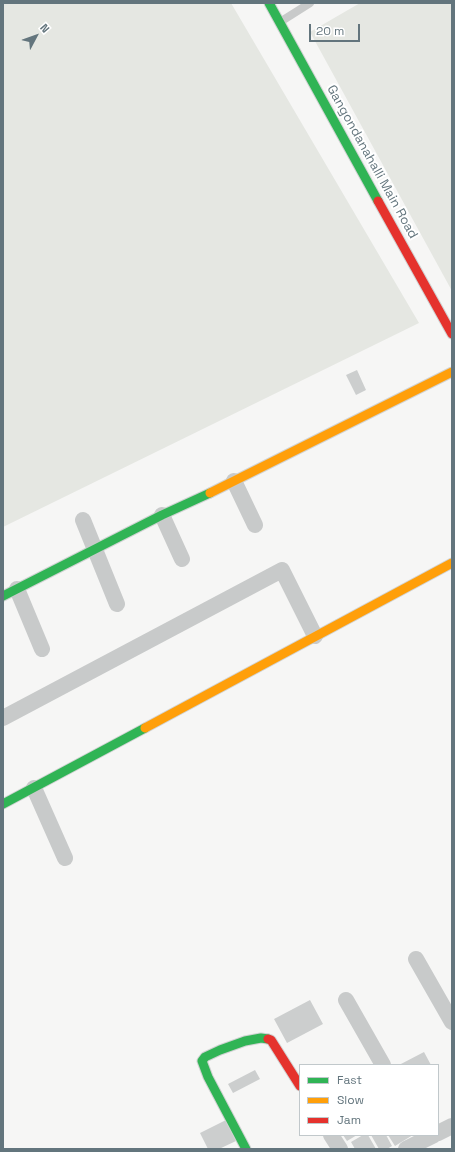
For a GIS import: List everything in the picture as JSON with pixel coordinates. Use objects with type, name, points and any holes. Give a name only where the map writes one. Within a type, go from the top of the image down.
[{"type":"street","name":"Gangondanahalli Main Road","points":[[269,3],[420,279],[452,334]]},
{"type":"street","points":[[42,649],[10,593],[162,515],[234,481],[452,372]]},
{"type":"street","points":[[234,481],[255,525]]},
{"type":"street","points":[[162,515],[182,559]]},
{"type":"street","points":[[83,520],[117,604]]},
{"type":"street","points":[[3,804],[452,563]]},
{"type":"street","points":[[3,718],[282,570],[315,636]]},
{"type":"street","points":[[34,788],[65,858]]},
{"type":"street","points":[[416,959],[452,1022]]},
{"type":"street","points":[[346,1000],[382,1064]]},
{"type":"street","points":[[246,1149],[208,1077],[202,1061],[205,1057],[245,1041],[261,1038],[271,1040],[299,1084]]},
{"type":"street","points":[[439,1133],[452,1126]]},
{"type":"street","points":[[332,1136],[340,1149]]},
{"type":"street","points":[[406,1149],[431,1138]]},
{"type":"lane","points":[[280,22],[310,3]]},
{"type":"shaded area","points":[[3,3],[231,3],[419,323],[3,527]]},
{"type":"shaded area","points":[[360,3],[452,3],[452,291],[310,32]]},
{"type":"building","points":[[357,370],[366,390],[356,395],[346,375]]},
{"type":"building","points":[[310,1000],[323,1024],[287,1043],[274,1019]]},
{"type":"building","points":[[424,1052],[430,1064],[401,1064]]},
{"type":"building","points":[[255,1070],[260,1079],[233,1093],[228,1084]]},
{"type":"building","points":[[226,1120],[236,1141],[219,1149],[208,1149],[200,1133]]},
{"type":"building","points":[[344,1136],[355,1136],[347,1141]]},
{"type":"building","points":[[361,1136],[369,1136],[376,1149],[355,1149],[351,1142]]},
{"type":"building","points":[[372,1136],[387,1136],[392,1146],[387,1149],[379,1149]]},
{"type":"building","points":[[389,1136],[411,1136],[395,1146]]},
{"type":"traffic: fast","points":[[269,3],[378,201]]},
{"type":"traffic: fast","points":[[3,596],[162,515],[210,493]]},
{"type":"traffic: fast","points":[[3,804],[145,728]]},
{"type":"traffic: fast","points":[[246,1149],[208,1077],[202,1061],[205,1057],[220,1050],[245,1041],[261,1038],[268,1039]]},
{"type":"traffic: slow","points":[[210,493],[452,372]]},
{"type":"traffic: slow","points":[[145,728],[452,563]]},
{"type":"traffic: jam","points":[[378,201],[452,334]]},
{"type":"traffic: jam","points":[[268,1039],[271,1040],[299,1084]]}]
